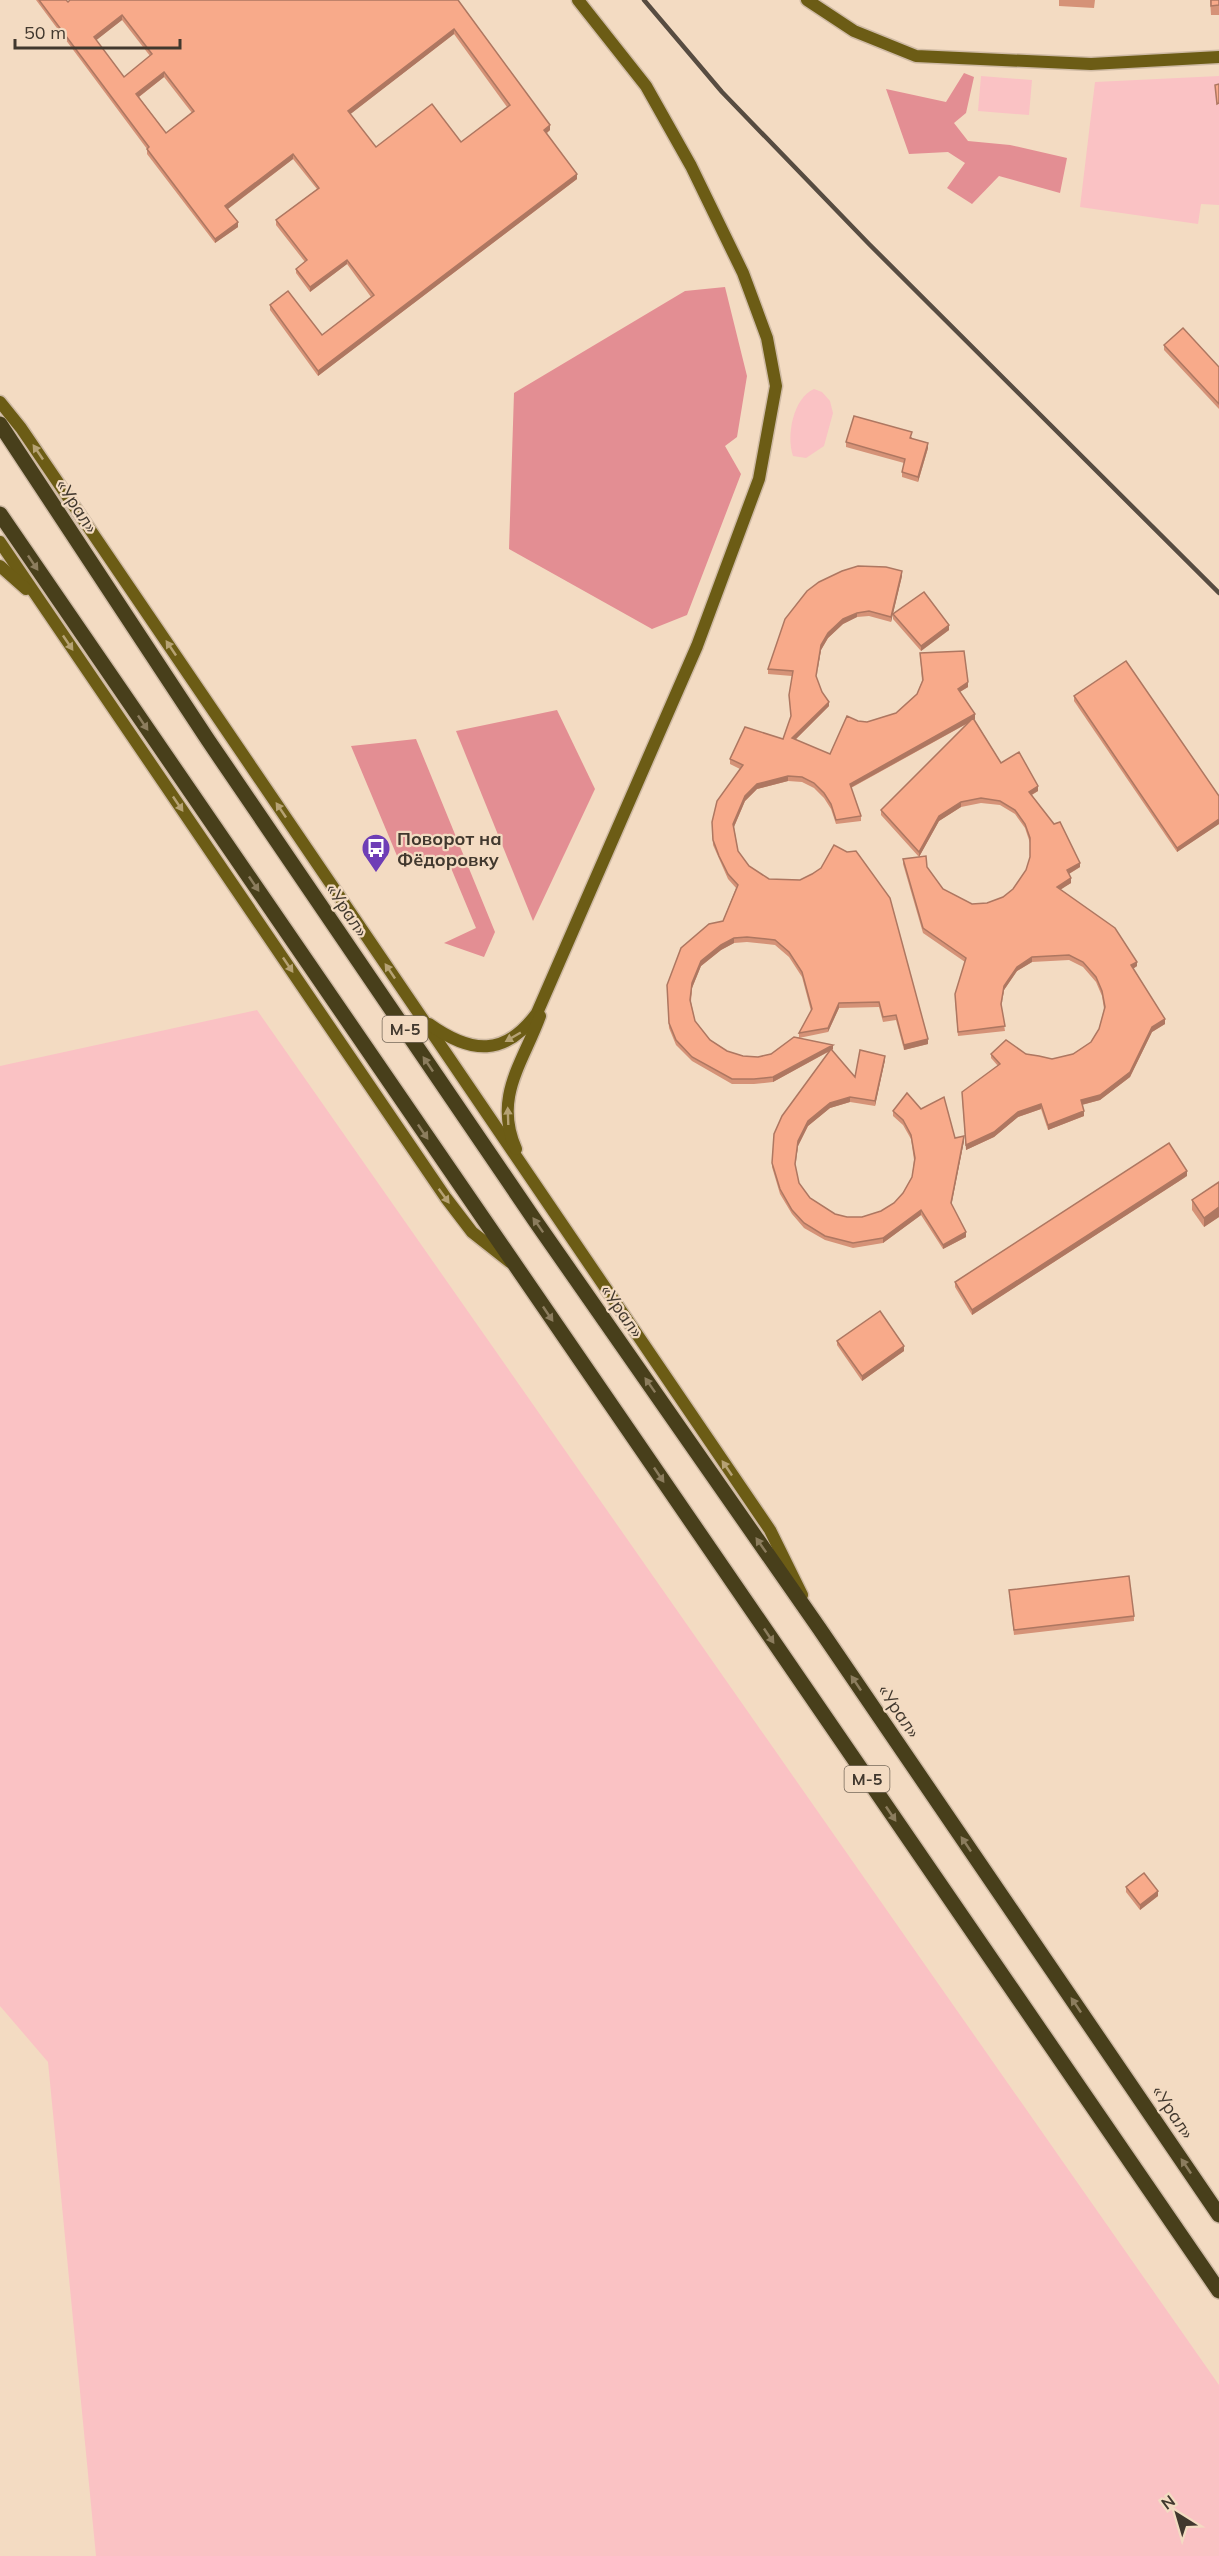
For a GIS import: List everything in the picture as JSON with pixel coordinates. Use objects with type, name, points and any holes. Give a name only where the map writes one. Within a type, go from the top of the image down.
[{"type":"main road","name":"«Урал»","points":[[0,424],[208,740],[435,1074],[819,1628],[1219,2215]]},
{"type":"main road","name":"М-5","points":[[0,514],[1219,2292]]},
{"type":"street","points":[[423,1019],[460,1043],[479,1048],[515,1038],[537,1013],[697,646],[759,479],[776,386],[767,338],[743,273],[691,166],[646,86],[578,0]]},
{"type":"street","points":[[807,0],[854,31],[916,56],[1091,64],[1219,57]]},
{"type":"street","points":[[0,402],[21,428],[770,1530],[819,1628]]},
{"type":"street","points":[[0,542],[446,1198],[472,1232],[515,1266]]},
{"type":"street","points":[[0,566],[40,601]]},
{"type":"street","points":[[537,1189],[514,1147],[507,1123],[507,1101],[515,1071],[537,1025],[556,972]]},
{"type":"shaded area","points":[[964,73],[974,77],[966,113],[954,123],[968,141],[1010,145],[1067,158],[1060,193],[999,176],[972,204],[947,188],[965,163],[948,152],[909,154],[886,89],[946,102]]},
{"type":"shaded area","points":[[981,76],[1032,80],[1029,115],[978,111]]},
{"type":"shaded area","points":[[1219,76],[1219,205],[1201,204],[1198,224],[1080,207],[1095,82]]},
{"type":"shaded area","points":[[725,287],[747,376],[737,437],[725,446],[741,474],[687,615],[652,629],[509,549],[514,393],[685,291]]},
{"type":"shaded area","points":[[814,389],[822,392],[830,401],[833,413],[824,446],[806,458],[793,456],[790,438],[793,418],[801,400]]},
{"type":"shaded area","points":[[557,710],[595,789],[533,921],[456,731]]},
{"type":"shaded area","points":[[416,739],[495,932],[484,957],[444,943],[476,928],[451,868],[400,863],[351,746]]},
{"type":"shaded area","points":[[257,1010],[1219,2385],[1219,2556],[96,2556],[48,2062],[0,2006],[0,1066]]},
{"type":"building","points":[[39,0],[66,0],[68,2],[70,0],[458,0],[550,125],[544,130],[577,174],[318,371],[270,305],[288,291],[322,335],[374,295],[347,260],[310,287],[296,269],[307,260],[276,220],[319,188],[293,154],[225,206],[238,222],[215,239],[147,149],[149,147]],"holes":[[[122,15],[152,54],[124,77],[94,37]],[[454,29],[510,105],[461,142],[432,104],[376,147],[348,111]],[[164,72],[194,111],[166,133],[136,94]]]},
{"type":"building","points":[[1211,0],[1219,0],[1219,5],[1211,6]]},
{"type":"building","points":[[1219,84],[1219,103],[1217,104],[1215,85]]},
{"type":"building","points":[[1183,328],[1219,367],[1219,404],[1164,345]]},
{"type":"building","points":[[854,416],[912,432],[910,438],[928,443],[918,477],[902,472],[905,459],[846,442]]},
{"type":"building","points":[[858,566],[886,567],[902,571],[891,617],[869,611],[857,613],[843,619],[828,633],[821,645],[816,676],[829,702],[792,738],[830,754],[847,716],[867,722],[896,713],[917,694],[923,680],[920,653],[964,651],[968,682],[958,689],[975,714],[850,784],[861,816],[836,820],[831,804],[814,783],[802,777],[788,776],[757,784],[745,796],[733,824],[738,851],[749,866],[769,879],[800,880],[812,874],[821,868],[834,845],[847,852],[856,851],[890,898],[928,1039],[904,1045],[896,1015],[883,1017],[879,1002],[839,1003],[828,1028],[799,1033],[812,1009],[802,972],[789,952],[775,940],[734,938],[701,961],[692,983],[690,1000],[695,1021],[710,1040],[727,1051],[743,1056],[758,1057],[771,1054],[794,1037],[833,1045],[773,1077],[732,1079],[692,1057],[676,1040],[669,1023],[667,985],[681,948],[709,924],[723,921],[738,885],[728,874],[719,856],[713,840],[712,822],[717,801],[743,765],[730,759],[745,727],[783,739],[791,716],[789,695],[793,671],[768,669],[785,619],[807,591],[819,582]]},
{"type":"building","points":[[924,592],[949,625],[921,646],[893,614]]},
{"type":"building","points":[[1126,661],[1219,796],[1219,819],[1177,848],[1074,696]]},
{"type":"building","points":[[973,718],[1001,763],[1019,752],[1038,786],[1029,792],[1054,824],[1060,822],[1080,863],[1067,870],[1071,878],[1057,887],[1115,928],[1137,962],[1131,965],[1165,1019],[1152,1027],[1130,1072],[1100,1095],[1081,1100],[1084,1111],[1048,1125],[1041,1104],[1018,1112],[994,1132],[966,1145],[962,1092],[1000,1064],[991,1054],[1006,1040],[1026,1054],[1052,1059],[1073,1054],[1091,1042],[1099,1029],[1105,1007],[1096,977],[1083,962],[1069,955],[1032,957],[1017,967],[1004,986],[1001,1004],[1005,1026],[958,1032],[955,994],[966,958],[923,928],[903,859],[926,856],[927,867],[943,889],[972,904],[987,903],[1003,897],[1013,889],[1026,870],[1030,857],[1030,838],[1025,824],[1015,810],[1000,801],[981,798],[961,802],[939,816],[919,852],[881,810]]},
{"type":"building","points":[[831,1049],[855,1077],[860,1050],[885,1056],[875,1101],[850,1097],[830,1103],[808,1121],[798,1141],[795,1164],[799,1183],[810,1198],[835,1214],[847,1217],[862,1217],[881,1211],[894,1203],[912,1177],[915,1158],[911,1135],[903,1120],[893,1111],[907,1093],[921,1109],[944,1097],[955,1138],[964,1136],[951,1203],[966,1232],[943,1245],[921,1210],[883,1238],[853,1243],[825,1236],[804,1223],[792,1210],[780,1189],[772,1163],[774,1134],[782,1116]]},
{"type":"building","points":[[1169,1143],[1187,1171],[972,1310],[955,1282]]},
{"type":"building","points":[[1219,1182],[1219,1207],[1204,1218],[1192,1200]]},
{"type":"building","points":[[880,1311],[904,1346],[862,1376],[837,1341]]},
{"type":"building","points":[[1129,1576],[1134,1616],[1014,1630],[1009,1590]]},
{"type":"building","points":[[1144,1873],[1158,1891],[1140,1905],[1126,1887]]},
{"type":"railway","points":[[644,0],[722,92],[869,244],[1219,593]]},
{"type":"place","name":"Поворот на Фёдоровку","points":[[376,874]]}]
